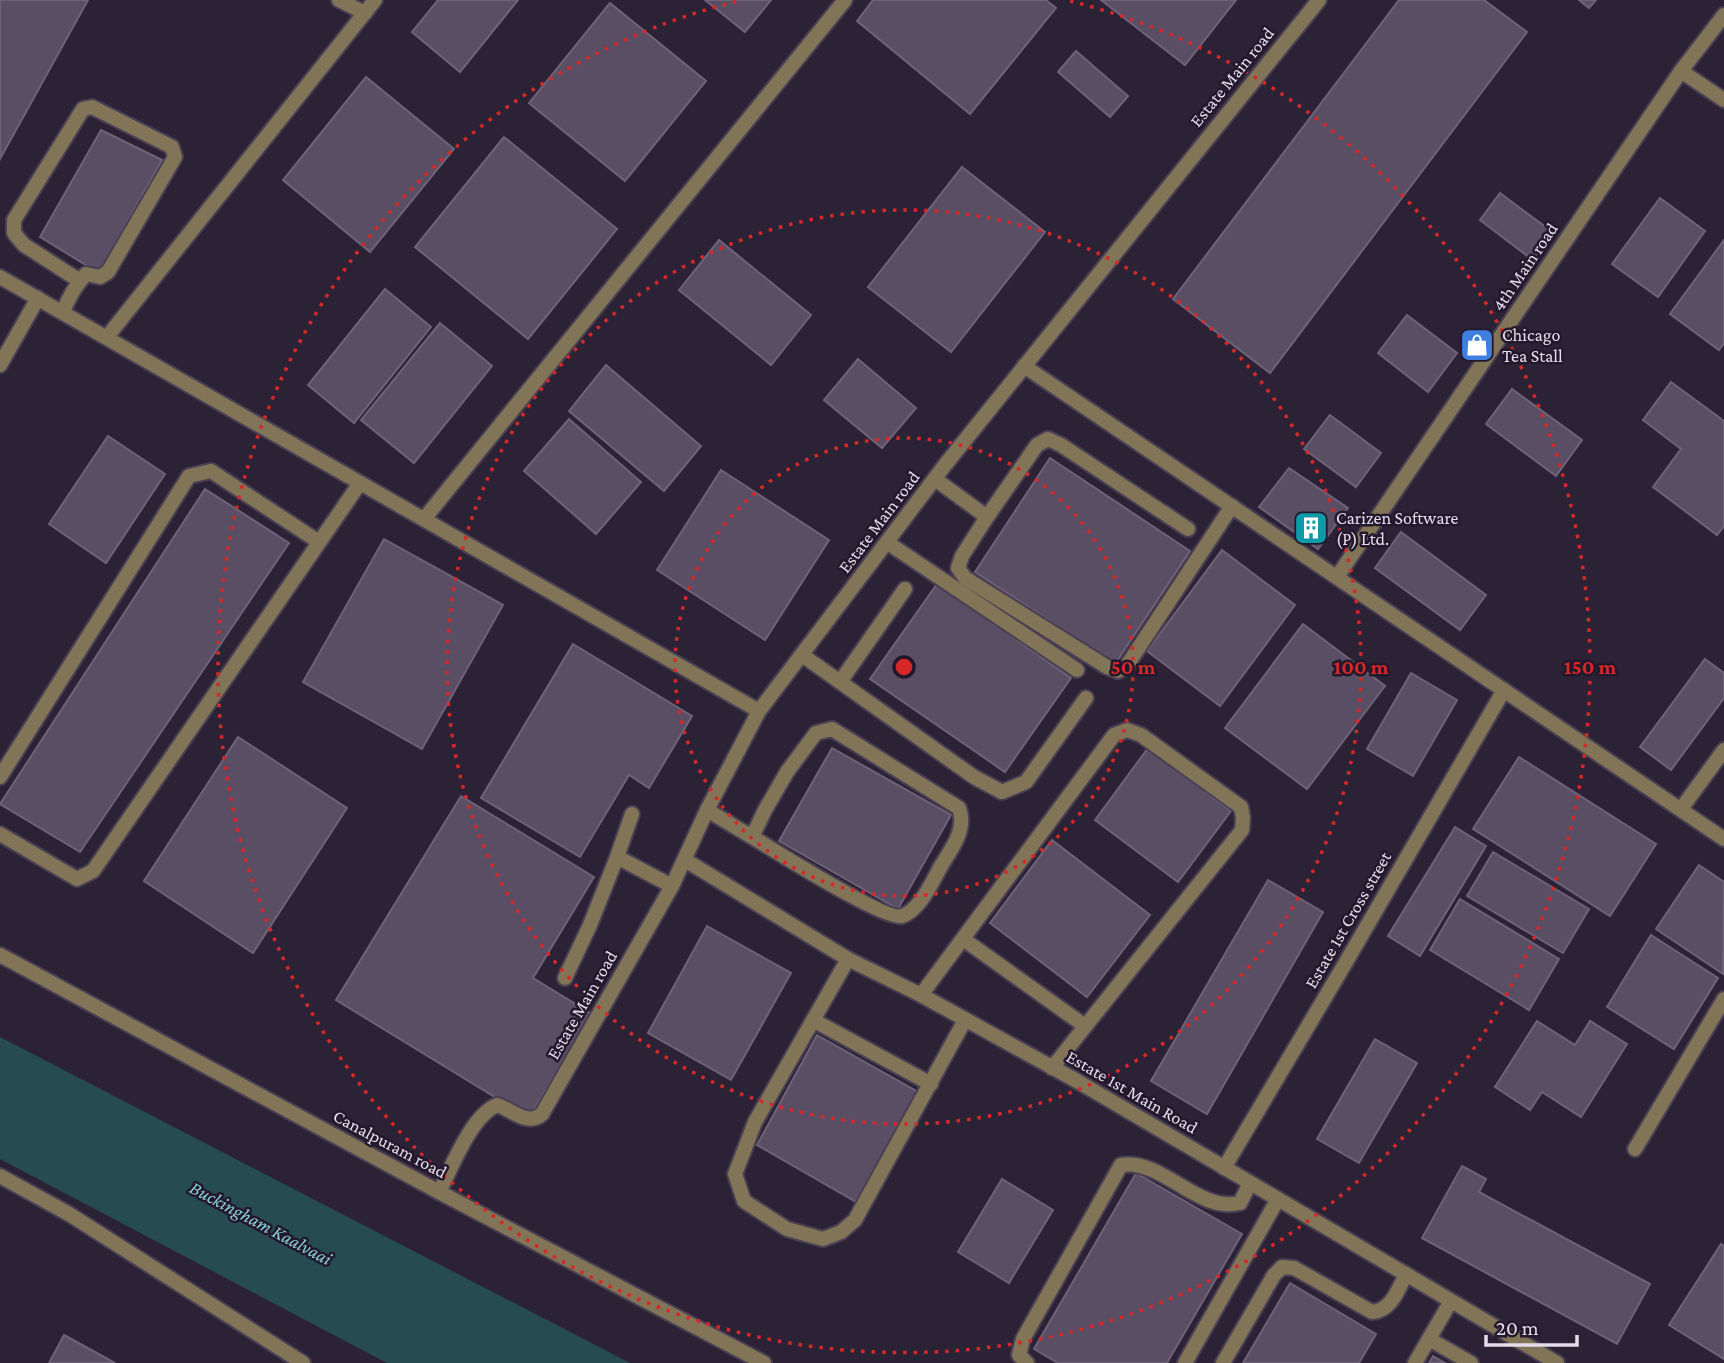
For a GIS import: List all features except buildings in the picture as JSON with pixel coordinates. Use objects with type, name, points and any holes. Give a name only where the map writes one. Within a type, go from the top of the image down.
[{"type":"street","points":[[340,0],[365,13]]},
{"type":"street","points":[[107,337],[375,0]]},
{"type":"street","points":[[424,520],[845,0]]},
{"type":"street","name":"Estate Main road","points":[[439,1192],[484,1112],[497,1105],[530,1119],[538,1118],[541,1114],[672,886],[707,810],[759,711],[1024,366],[1319,0]]},
{"type":"street","name":"4th Main road","points":[[1337,577],[1681,71],[1724,15]]},
{"type":"street","points":[[1681,71],[1724,100]]},
{"type":"street","points":[[63,312],[72,289],[80,281],[86,274],[100,278],[108,272],[175,157],[172,147],[92,107],[83,109],[14,220],[14,233],[24,245],[80,281]]},
{"type":"street","points":[[0,277],[759,711]]},
{"type":"street","points":[[1,360],[38,298]]},
{"type":"street","points":[[1024,366],[1724,839]]},
{"type":"street","points":[[1188,529],[1048,439],[1037,445],[987,517],[962,556],[958,568],[965,578],[1107,667],[1118,671],[1126,667],[1231,506]]},
{"type":"street","points":[[0,777],[188,476],[211,471],[319,542]]},
{"type":"street","points":[[935,479],[987,517]]},
{"type":"street","points":[[0,834],[77,879],[93,871],[360,482]]},
{"type":"street","points":[[888,542],[1077,670]]},
{"type":"street","points":[[839,681],[905,589]]},
{"type":"street","points":[[802,655],[974,777],[1002,792],[1026,782],[1086,698]]},
{"type":"street","name":"Estate 1st Cross street","points":[[1224,1168],[1504,690]]},
{"type":"street","points":[[707,810],[752,837],[831,884],[886,914],[899,917],[911,912],[929,886],[957,838],[963,820],[959,808],[832,729],[816,733],[787,772],[752,837]]},
{"type":"street","points":[[922,995],[1114,735],[1127,730],[1141,735],[1241,807],[1242,830],[1052,1068]]},
{"type":"street","points":[[1681,809],[1724,750]]},
{"type":"street","points":[[565,978],[590,925],[632,814]]},
{"type":"street","points":[[617,857],[672,886]]},
{"type":"street","name":"Estate 1st Main Road","points":[[685,860],[848,959],[922,995],[1052,1068],[1557,1363]]},
{"type":"street","points":[[963,939],[1085,1026]]},
{"type":"street","name":"Canalpuram road","points":[[0,956],[764,1363]]},
{"type":"street","points":[[848,959],[754,1122],[735,1174],[744,1200],[787,1228],[823,1239],[841,1232],[855,1220],[965,1020]]},
{"type":"street","points":[[1635,1149],[1724,999]]},
{"type":"street","points":[[813,1020],[931,1084]]},
{"type":"street","points":[[1027,1363],[1019,1355],[1023,1339],[1121,1165],[1134,1163],[1205,1198],[1229,1205],[1240,1203],[1250,1183]]},
{"type":"street","points":[[0,1176],[69,1214],[303,1363]]},
{"type":"street","points":[[1185,1363],[1278,1199]]},
{"type":"street","points":[[1223,1363],[1282,1267],[1294,1268],[1372,1312],[1381,1311],[1389,1305],[1406,1274]]},
{"type":"street","points":[[1415,1363],[1451,1301]]},
{"type":"street","points":[[1429,1339],[1471,1363]]},
{"type":"water","name":"Buckingham Kaalvaai","points":[[0,1037],[630,1363],[387,1363],[0,1159]]},
{"type":"place","name":"Chicago Tea Stall","points":[[1477,345]]},
{"type":"place","name":"Carizen Software (P) Ltd.","points":[[1311,528]]}]
